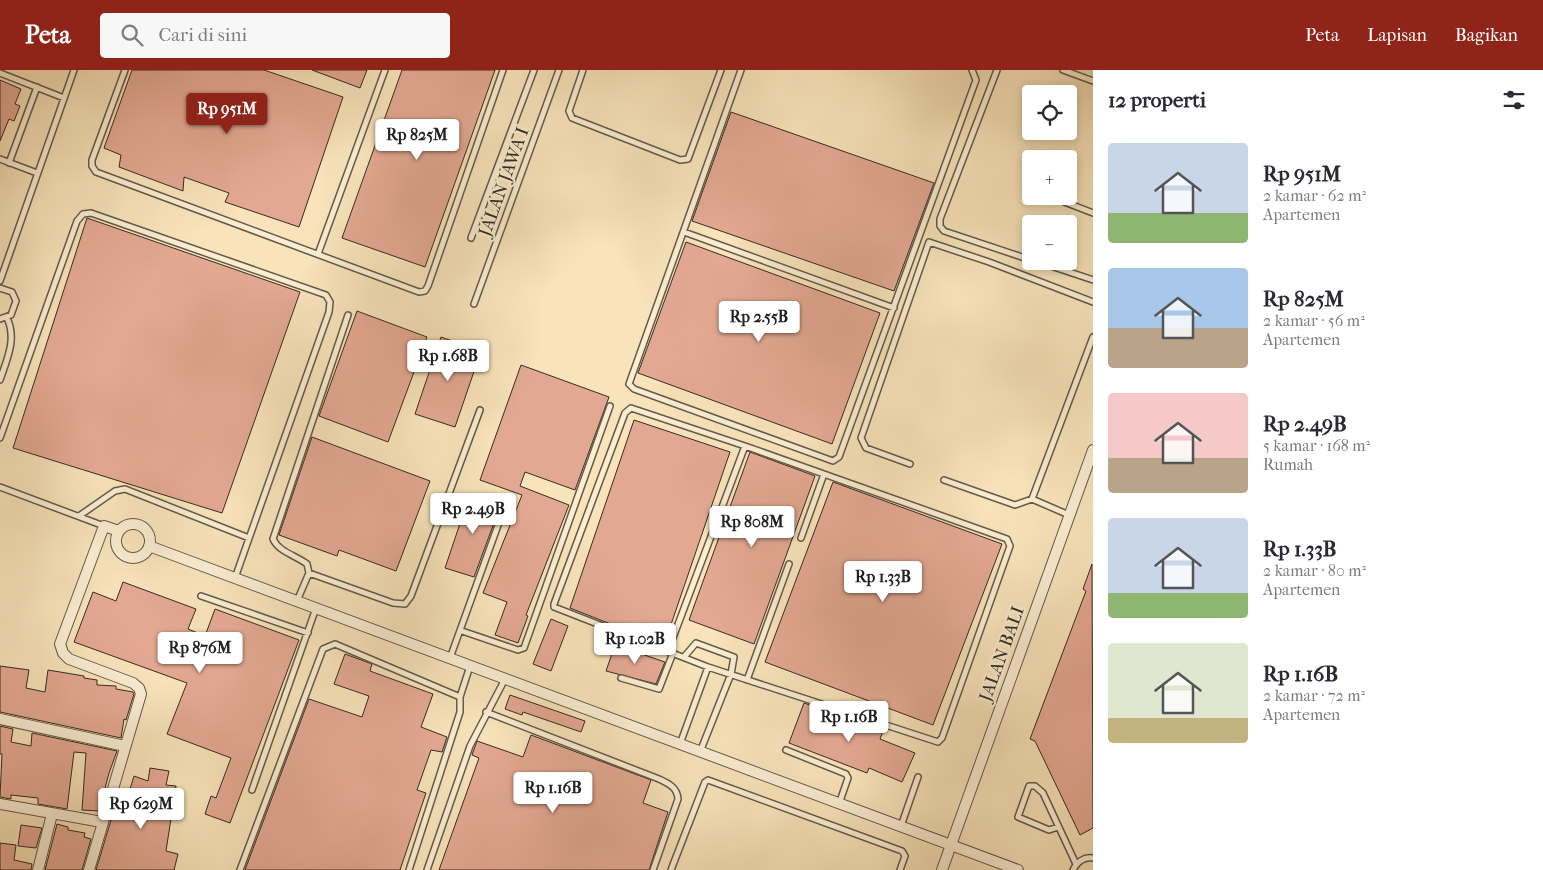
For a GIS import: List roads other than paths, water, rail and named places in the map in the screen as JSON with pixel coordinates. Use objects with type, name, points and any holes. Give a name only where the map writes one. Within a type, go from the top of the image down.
[{"type":"street","name":"JALAN BALI","points":[[942,870],[1066,514],[1093,450]]},
{"type":"street","points":[[131,524],[142,527],[149,535],[149,546],[142,556],[130,558],[124,555],[116,546],[119,531],[131,524]]},
{"type":"street","points":[[89,870],[141,694],[139,688],[133,683],[69,659],[63,653],[60,644],[104,526],[119,531]]},
{"type":"street","points":[[149,546],[1018,870]]},
{"type":"street","points":[[0,720],[125,746]]},
{"type":"street","points":[[111,792],[157,802]]},
{"type":"street","points":[[0,804],[102,822]]},
{"type":"street","points":[[38,870],[52,814]]},
{"type":"lane","points":[[0,281],[74,70]]},
{"type":"lane","points":[[125,70],[92,160],[92,166],[96,172],[419,292],[424,291],[428,286],[503,70]]},
{"type":"lane","points":[[318,254],[385,70]]},
{"type":"lane","points":[[471,238],[534,70]]},
{"type":"lane","name":"JALAN JAWA I","points":[[474,304],[559,70]]},
{"type":"lane","points":[[584,70],[569,111],[572,118],[680,160],[688,158],[721,70]]},
{"type":"lane","points":[[742,70],[629,381],[630,386],[828,461],[839,457],[894,308],[976,80],[972,70]]},
{"type":"lane","points":[[997,70],[940,219],[940,226],[944,231],[1022,257]]},
{"type":"lane","points":[[1063,70],[1093,81]]},
{"type":"lane","points":[[0,73],[64,98]]},
{"type":"lane","points":[[9,163],[37,87]]},
{"type":"lane","points":[[0,159],[37,173]]},
{"type":"lane","points":[[1072,205],[1093,213]]},
{"type":"lane","points":[[0,438],[77,221],[83,214],[91,213],[326,295],[330,302],[329,312],[235,578]]},
{"type":"lane","points":[[684,232],[894,308]]},
{"type":"lane","points":[[910,464],[866,448],[861,438],[929,242],[990,262],[1093,302]]},
{"type":"lane","points":[[1063,270],[1093,280]]},
{"type":"lane","points":[[0,288],[12,292],[16,301],[14,311],[7,318],[0,319]]},
{"type":"lane","points":[[297,601],[309,573],[307,564],[298,557],[277,548],[272,539],[348,315]]},
{"type":"lane","points":[[0,380],[12,342],[11,326],[7,318]]},
{"type":"lane","points":[[1032,499],[1093,337]]},
{"type":"lane","points":[[462,630],[518,650],[524,648],[610,406]]},
{"type":"lane","points":[[633,408],[745,446],[1007,539],[1009,542],[1010,546],[942,738],[938,742],[708,667],[558,609],[554,604],[628,410],[633,408]]},
{"type":"lane","points":[[309,573],[393,603],[405,604],[412,596],[480,410]]},
{"type":"lane","points":[[621,678],[659,689],[745,446]]},
{"type":"lane","points":[[801,538],[824,474]]},
{"type":"lane","points":[[944,480],[1015,505],[1032,499],[1066,514]]},
{"type":"lane","points":[[0,487],[104,526]]},
{"type":"lane","points":[[79,516],[115,491],[124,489],[249,538]]},
{"type":"lane","points":[[450,659],[462,630],[504,506]]},
{"type":"lane","points":[[747,680],[790,564]]},
{"type":"lane","points":[[201,596],[308,633]]},
{"type":"lane","points":[[252,790],[316,608]]},
{"type":"lane","points":[[684,657],[696,643],[733,655],[735,660],[700,752]]},
{"type":"lane","points":[[240,870],[323,648],[334,644],[460,697]]},
{"type":"lane","points":[[409,870],[460,712],[460,697],[470,666]]},
{"type":"lane","points":[[679,744],[708,667]]},
{"type":"lane","points":[[427,870],[470,746],[504,679]]},
{"type":"lane","points":[[486,712],[673,786],[678,792],[678,799],[653,870]]},
{"type":"lane","points":[[786,750],[846,774],[848,778],[839,804]]},
{"type":"lane","points":[[900,827],[918,777]]},
{"type":"lane","points":[[671,870],[705,782],[708,780],[902,851],[905,856],[900,870]]},
{"type":"lane","points":[[1058,827],[1049,830],[1018,817],[1028,786],[1035,786],[1043,793],[1076,864]]},
{"type":"lane","points":[[1073,870],[1076,864],[1087,858],[1093,858]]}]
